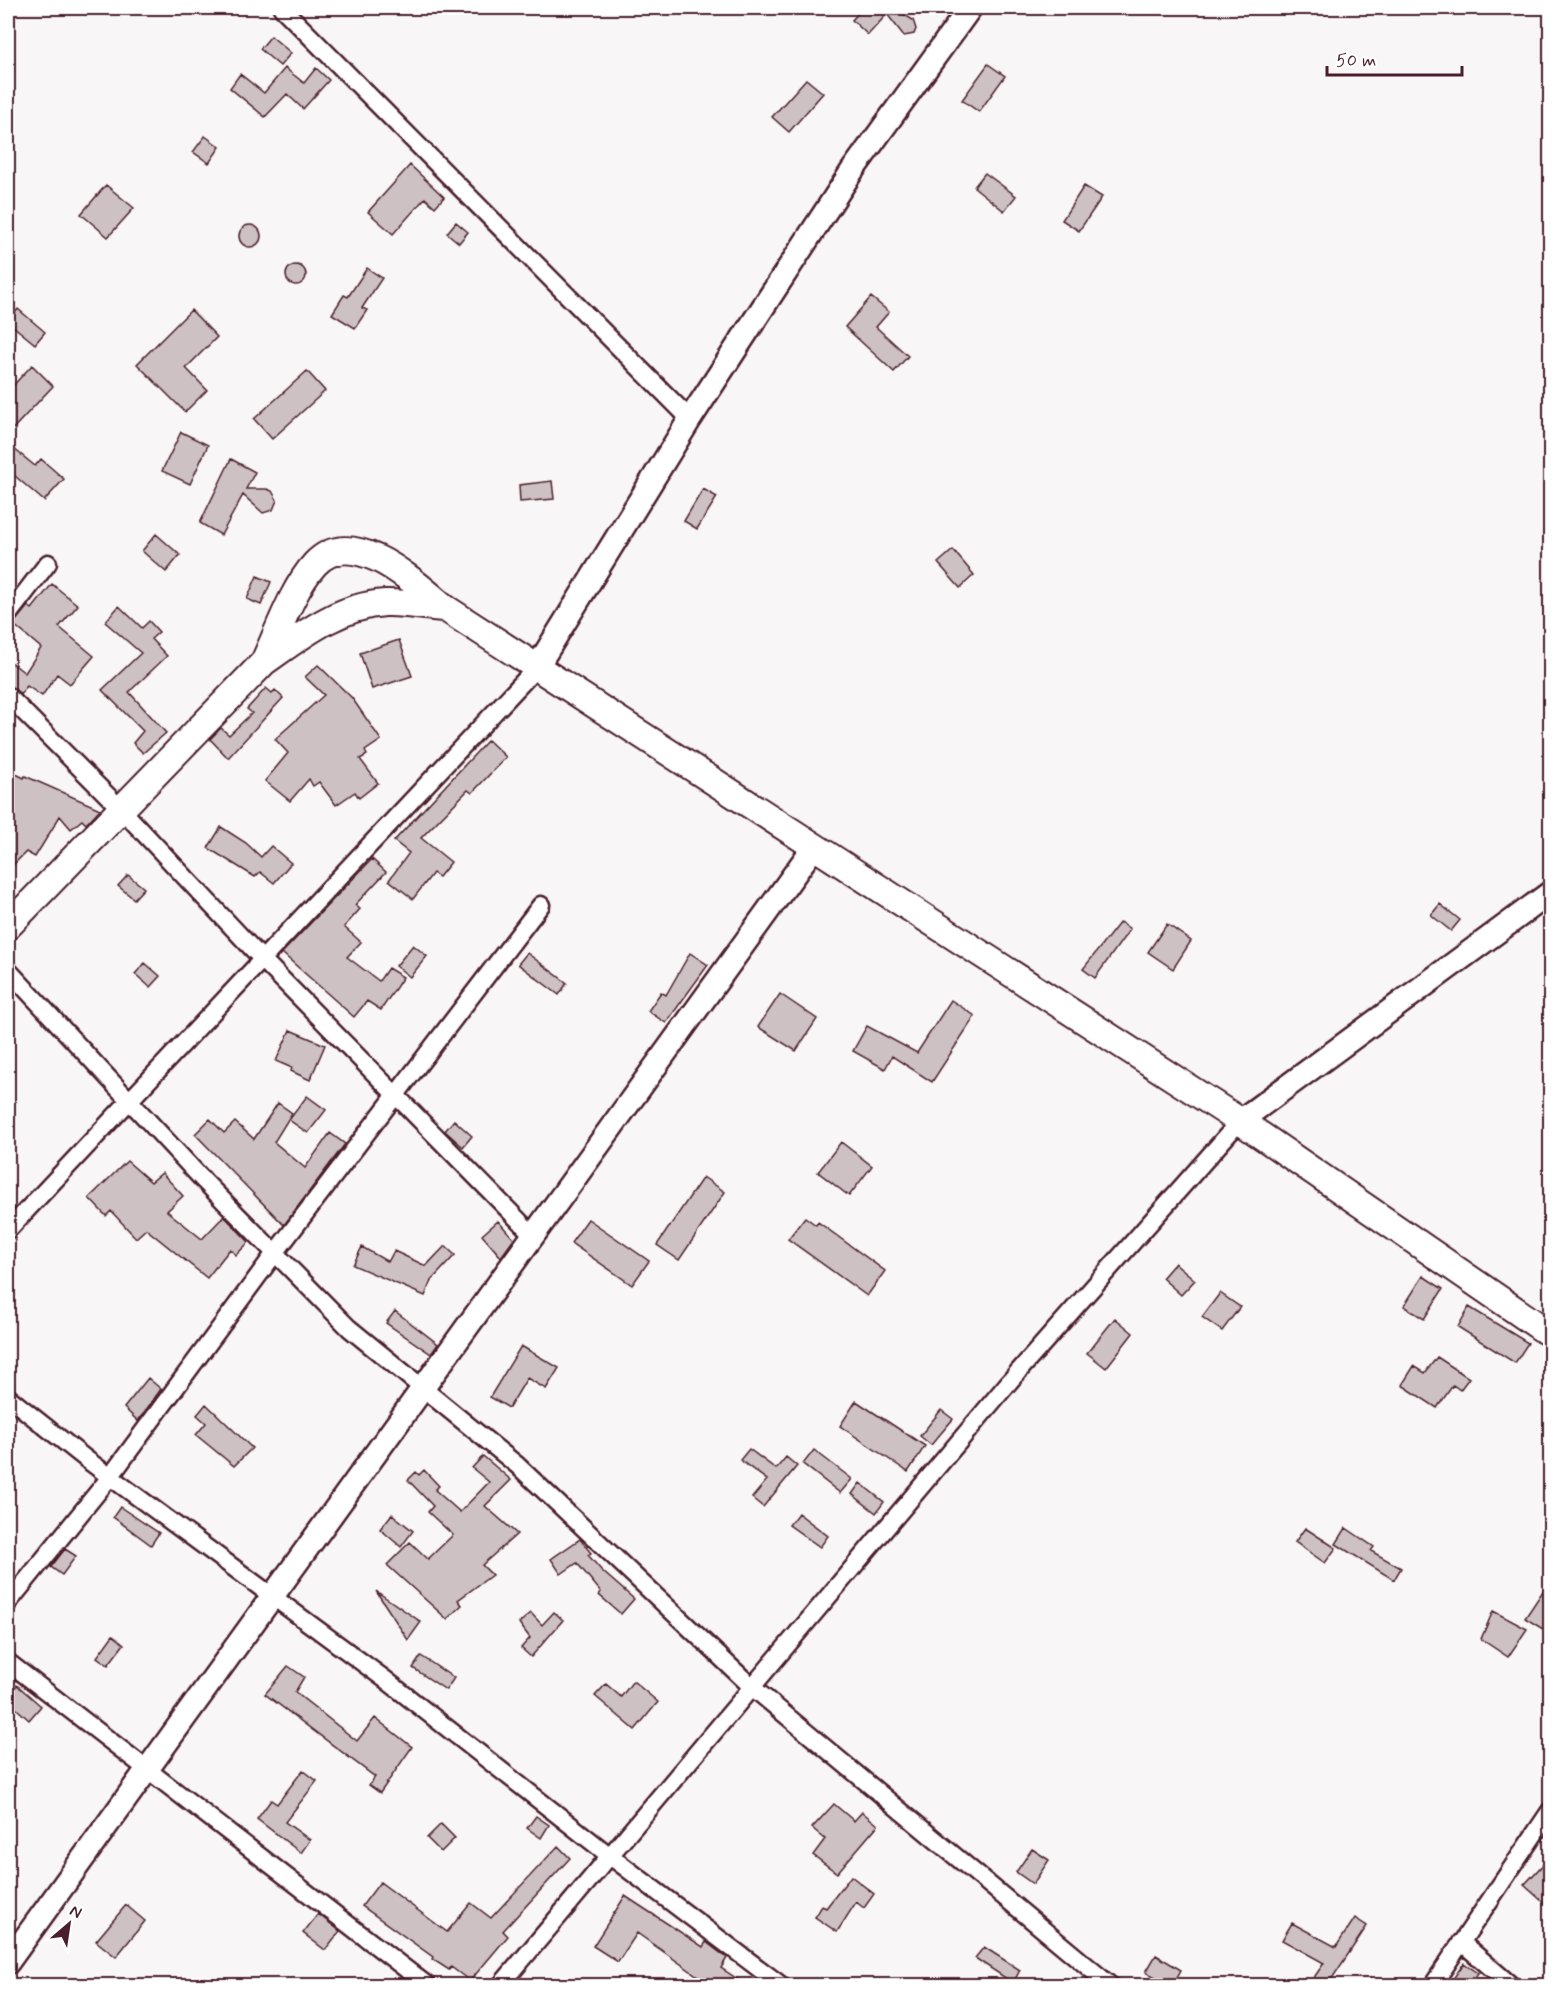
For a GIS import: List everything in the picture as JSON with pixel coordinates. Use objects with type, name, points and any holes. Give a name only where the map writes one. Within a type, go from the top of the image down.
[{"type":"main road","points":[[264,662],[298,591],[316,563],[340,550],[372,555],[401,571],[445,608],[1240,1121],[1551,1334]]},
{"type":"main road","points":[[8,926],[264,662],[313,628],[351,609],[385,603],[445,608]]},
{"type":"street","points":[[282,8],[690,419]]},
{"type":"street","points":[[8,1230],[537,667],[690,419],[852,171],[970,8]]},
{"type":"street","points":[[8,615],[48,563]]},
{"type":"street","points":[[8,696],[122,810],[263,960],[533,1235]]},
{"type":"street","points":[[8,1962],[814,847]]},
{"type":"street","points":[[500,1986],[1010,1381],[1240,1121],[1551,893]]},
{"type":"street","points":[[8,1603],[110,1477],[275,1253],[541,904]]},
{"type":"street","points":[[8,970],[130,1102],[348,1328],[517,1465],[752,1687],[1111,1986]]},
{"type":"street","points":[[8,1397],[110,1477],[386,1680],[610,1856],[782,1986]]},
{"type":"street","points":[[8,1662],[428,1986]]},
{"type":"street","points":[[1432,1986],[1551,1810]]},
{"type":"street","points":[[1461,1942],[1512,1986]]},
{"type":"building","points":[[863,8],[893,8],[913,20],[916,29],[914,34],[904,36],[887,14],[868,35],[852,20]]},
{"type":"building","points":[[271,36],[291,53],[280,66],[260,49]]},
{"type":"building","points":[[988,64],[1005,76],[979,112],[962,100]]},
{"type":"building","points":[[285,68],[304,83],[316,68],[329,80],[303,109],[287,94],[265,117],[230,88],[240,74],[264,93]]},
{"type":"building","points":[[806,79],[823,93],[789,132],[772,117]]},
{"type":"building","points":[[205,136],[220,147],[209,163],[193,152]]},
{"type":"building","points":[[410,165],[444,197],[435,207],[425,198],[393,234],[368,212]]},
{"type":"building","points":[[985,173],[1016,196],[1004,211],[974,187]]},
{"type":"building","points":[[106,185],[134,208],[108,237],[81,214]]},
{"type":"building","points":[[1084,186],[1102,197],[1079,231],[1062,220]]},
{"type":"building","points":[[456,222],[468,232],[459,243],[447,233]]},
{"type":"building","points":[[250,225],[258,228],[261,236],[258,244],[250,247],[242,244],[239,236],[242,228]]},
{"type":"building","points":[[296,265],[303,268],[306,275],[303,282],[296,285],[289,282],[286,275],[289,268]]},
{"type":"building","points":[[367,268],[382,278],[362,308],[367,310],[355,328],[332,314],[344,295],[348,297]]},
{"type":"building","points":[[871,297],[889,312],[876,327],[908,356],[894,372],[845,327]]},
{"type":"building","points":[[18,309],[45,332],[35,344],[8,322]]},
{"type":"building","points":[[191,310],[217,337],[186,368],[207,390],[185,412],[137,364]]},
{"type":"building","points":[[32,365],[53,386],[8,434],[8,391]]},
{"type":"building","points":[[307,371],[325,391],[272,439],[254,419]]},
{"type":"building","points":[[181,432],[208,445],[190,484],[162,471]]},
{"type":"building","points":[[8,444],[35,466],[41,459],[64,479],[44,501],[8,470]]},
{"type":"building","points":[[231,459],[255,472],[246,489],[267,489],[272,491],[277,500],[273,510],[263,513],[243,495],[221,535],[200,523]]},
{"type":"building","points":[[552,481],[554,499],[520,502],[519,485]]},
{"type":"building","points":[[703,489],[717,497],[697,529],[684,521]]},
{"type":"building","points":[[156,534],[180,555],[166,572],[142,551]]},
{"type":"building","points":[[953,550],[974,575],[960,588],[938,563]]},
{"type":"building","points":[[257,576],[271,582],[261,605],[247,599]]},
{"type":"building","points":[[52,584],[78,605],[59,627],[94,656],[70,684],[57,674],[42,696],[27,686],[21,694],[8,686],[8,660],[25,673],[41,648],[13,624],[28,606],[32,609]]},
{"type":"building","points":[[119,606],[142,628],[149,621],[159,632],[151,639],[167,656],[129,692],[166,733],[143,753],[133,743],[143,731],[102,690],[141,653],[105,622]]},
{"type":"building","points":[[399,640],[412,676],[372,689],[360,653]]},
{"type":"building","points":[[318,665],[352,698],[381,740],[365,751],[367,755],[360,759],[378,783],[359,798],[355,792],[336,805],[319,782],[313,786],[309,779],[290,801],[265,781],[288,753],[275,739],[324,695],[305,677]]},
{"type":"building","points":[[266,688],[272,693],[275,690],[283,698],[228,758],[210,739],[221,728],[229,735],[252,713],[247,709]]},
{"type":"building","points":[[488,740],[506,757],[472,793],[468,790],[421,838],[451,862],[439,877],[433,873],[413,899],[389,880],[409,853],[394,841]]},
{"type":"building","points":[[8,770],[100,809],[86,824],[82,820],[71,829],[60,816],[35,857],[26,852],[8,870]]},
{"type":"building","points":[[221,827],[246,843],[261,857],[271,846],[291,863],[274,883],[260,872],[255,877],[208,848]]},
{"type":"building","points":[[372,859],[386,872],[355,905],[360,909],[344,927],[361,942],[347,957],[379,981],[388,968],[403,977],[381,1010],[367,1001],[354,1017],[282,953]]},
{"type":"building","points":[[128,875],[144,888],[134,899],[118,886]]},
{"type":"building","points":[[1440,904],[1460,920],[1451,931],[1431,915]]},
{"type":"building","points":[[1120,922],[1130,929],[1095,978],[1083,969]]},
{"type":"building","points":[[1167,924],[1191,941],[1173,969],[1148,952]]},
{"type":"building","points":[[413,945],[427,956],[410,977],[396,966]]},
{"type":"building","points":[[527,953],[567,983],[559,995],[518,964]]},
{"type":"building","points":[[690,953],[708,965],[666,1023],[648,1011],[661,992],[666,995]]},
{"type":"building","points":[[145,963],[160,976],[150,987],[135,974]]},
{"type":"building","points":[[780,994],[817,1019],[796,1051],[758,1027]]},
{"type":"building","points":[[951,1000],[975,1016],[932,1082],[892,1056],[885,1069],[853,1051],[867,1026],[917,1053]]},
{"type":"building","points":[[290,1030],[325,1045],[310,1080],[276,1061]]},
{"type":"building","points":[[307,1096],[326,1110],[308,1133],[289,1120]]},
{"type":"building","points":[[278,1103],[292,1113],[274,1142],[305,1168],[330,1133],[345,1144],[284,1225],[195,1134],[210,1119],[224,1133],[235,1122],[254,1139]]},
{"type":"building","points":[[454,1120],[472,1136],[463,1147],[445,1131]]},
{"type":"building","points":[[841,1142],[872,1166],[849,1196],[818,1172]]},
{"type":"building","points":[[127,1161],[151,1182],[162,1173],[183,1196],[167,1211],[202,1239],[224,1216],[249,1242],[236,1255],[230,1249],[207,1278],[146,1229],[136,1238],[111,1211],[106,1216],[89,1198]]},
{"type":"building","points":[[703,1177],[725,1192],[679,1260],[657,1245]]},
{"type":"building","points":[[805,1217],[816,1225],[818,1222],[885,1271],[867,1296],[788,1239]]},
{"type":"building","points":[[588,1219],[649,1261],[632,1285],[571,1243]]},
{"type":"building","points":[[498,1221],[514,1239],[501,1257],[482,1235]]},
{"type":"building","points":[[445,1246],[455,1255],[431,1281],[425,1296],[353,1265],[362,1247],[388,1262],[394,1251],[426,1266]]},
{"type":"building","points":[[1175,1263],[1195,1280],[1181,1295],[1162,1278]]},
{"type":"building","points":[[1423,1276],[1443,1289],[1424,1319],[1404,1306]]},
{"type":"building","points":[[1220,1293],[1240,1307],[1222,1331],[1202,1317]]},
{"type":"building","points":[[1469,1307],[1528,1343],[1515,1363],[1458,1327]]},
{"type":"building","points":[[395,1311],[438,1344],[431,1354],[386,1323]]},
{"type":"building","points":[[1115,1318],[1133,1333],[1106,1368],[1087,1353]]},
{"type":"building","points":[[521,1346],[559,1368],[546,1389],[527,1378],[509,1408],[490,1397]]},
{"type":"building","points":[[1437,1357],[1469,1378],[1460,1390],[1453,1385],[1437,1408],[1402,1385],[1414,1366],[1425,1373]]},
{"type":"building","points":[[148,1378],[161,1389],[138,1421],[124,1408]]},
{"type":"building","points":[[856,1401],[925,1446],[908,1472],[840,1426]]},
{"type":"building","points":[[206,1404],[252,1448],[234,1466],[196,1435],[206,1423],[197,1415]]},
{"type":"building","points":[[941,1410],[953,1419],[931,1445],[920,1436]]},
{"type":"building","points":[[749,1449],[776,1469],[786,1457],[797,1466],[763,1507],[752,1498],[767,1480],[740,1460]]},
{"type":"building","points":[[814,1450],[852,1479],[840,1493],[803,1464]]},
{"type":"building","points":[[483,1456],[511,1480],[485,1506],[517,1534],[482,1565],[492,1575],[458,1600],[462,1605],[447,1619],[387,1565],[410,1542],[428,1559],[453,1535],[428,1512],[433,1506],[408,1480],[416,1472],[419,1475],[424,1470],[439,1486],[435,1490],[460,1512],[489,1482],[472,1468]]},
{"type":"building","points":[[860,1483],[884,1502],[876,1513],[852,1494]]},
{"type":"building","points":[[120,1507],[159,1533],[151,1545],[113,1517]]},
{"type":"building","points":[[798,1513],[828,1536],[820,1547],[789,1525]]},
{"type":"building","points":[[392,1514],[413,1531],[401,1547],[380,1529]]},
{"type":"building","points":[[1305,1528],[1336,1548],[1325,1563],[1295,1542]]},
{"type":"building","points":[[1346,1528],[1374,1547],[1371,1551],[1401,1568],[1394,1580],[1336,1544]]},
{"type":"building","points":[[580,1539],[591,1553],[588,1555],[602,1571],[634,1599],[621,1614],[599,1595],[601,1592],[577,1563],[561,1574],[551,1559]]},
{"type":"building","points":[[65,1549],[76,1556],[62,1575],[51,1567]]},
{"type":"building","points":[[1551,1579],[1551,1623],[1546,1631],[1525,1618]]},
{"type":"building","points":[[376,1591],[421,1622],[408,1640]]},
{"type":"building","points":[[1493,1611],[1527,1629],[1508,1657],[1481,1639]]},
{"type":"building","points":[[554,1612],[563,1620],[531,1657],[521,1648],[530,1638],[519,1623],[531,1613],[542,1625]]},
{"type":"building","points":[[113,1635],[124,1644],[108,1665],[97,1657]]},
{"type":"building","points":[[421,1656],[454,1678],[446,1690],[413,1668]]},
{"type":"building","points":[[288,1666],[304,1677],[295,1692],[357,1741],[375,1718],[412,1747],[380,1793],[369,1785],[375,1777],[265,1694]]},
{"type":"building","points":[[8,1681],[15,1687],[17,1685],[41,1706],[29,1720],[8,1701]]},
{"type":"building","points":[[633,1681],[658,1702],[635,1730],[595,1696],[606,1684],[621,1697]]},
{"type":"building","points":[[303,1770],[317,1781],[285,1822],[310,1840],[301,1853],[257,1819],[271,1800],[277,1804]]},
{"type":"building","points":[[834,1804],[854,1821],[862,1812],[878,1825],[837,1873],[813,1855],[825,1839],[812,1828]]},
{"type":"building","points":[[536,1816],[549,1825],[541,1838],[527,1828]]},
{"type":"building","points":[[441,1824],[455,1838],[441,1852],[427,1838]]},
{"type":"building","points":[[558,1846],[570,1858],[503,1931],[508,1936],[470,1981],[451,1967],[449,1970],[432,1959],[433,1957],[362,1906],[380,1882],[447,1932],[471,1903],[491,1918]]},
{"type":"building","points":[[1032,1849],[1049,1860],[1033,1884],[1016,1872]]},
{"type":"building","points":[[1551,1856],[1551,1909],[1524,1885]]},
{"type":"building","points":[[851,1876],[874,1894],[864,1908],[856,1902],[837,1932],[815,1917],[822,1906],[826,1908]]},
{"type":"building","points":[[625,1896],[703,1947],[706,1942],[727,1958],[721,1968],[748,1986],[712,1986],[637,1933],[618,1962],[593,1946]]},
{"type":"building","points":[[126,1905],[145,1921],[116,1957],[96,1941]]},
{"type":"building","points":[[318,1914],[340,1931],[325,1950],[303,1933]]},
{"type":"building","points":[[1355,1918],[1367,1926],[1327,1986],[1313,1979],[1324,1963],[1282,1940],[1292,1923],[1336,1947]]},
{"type":"building","points":[[984,1947],[1020,1970],[1013,1983],[975,1958]]},
{"type":"building","points":[[1156,1955],[1181,1970],[1172,1986],[1146,1972]]},
{"type":"building","points":[[1464,1963],[1478,1973],[1469,1986],[1448,1986]]}]
